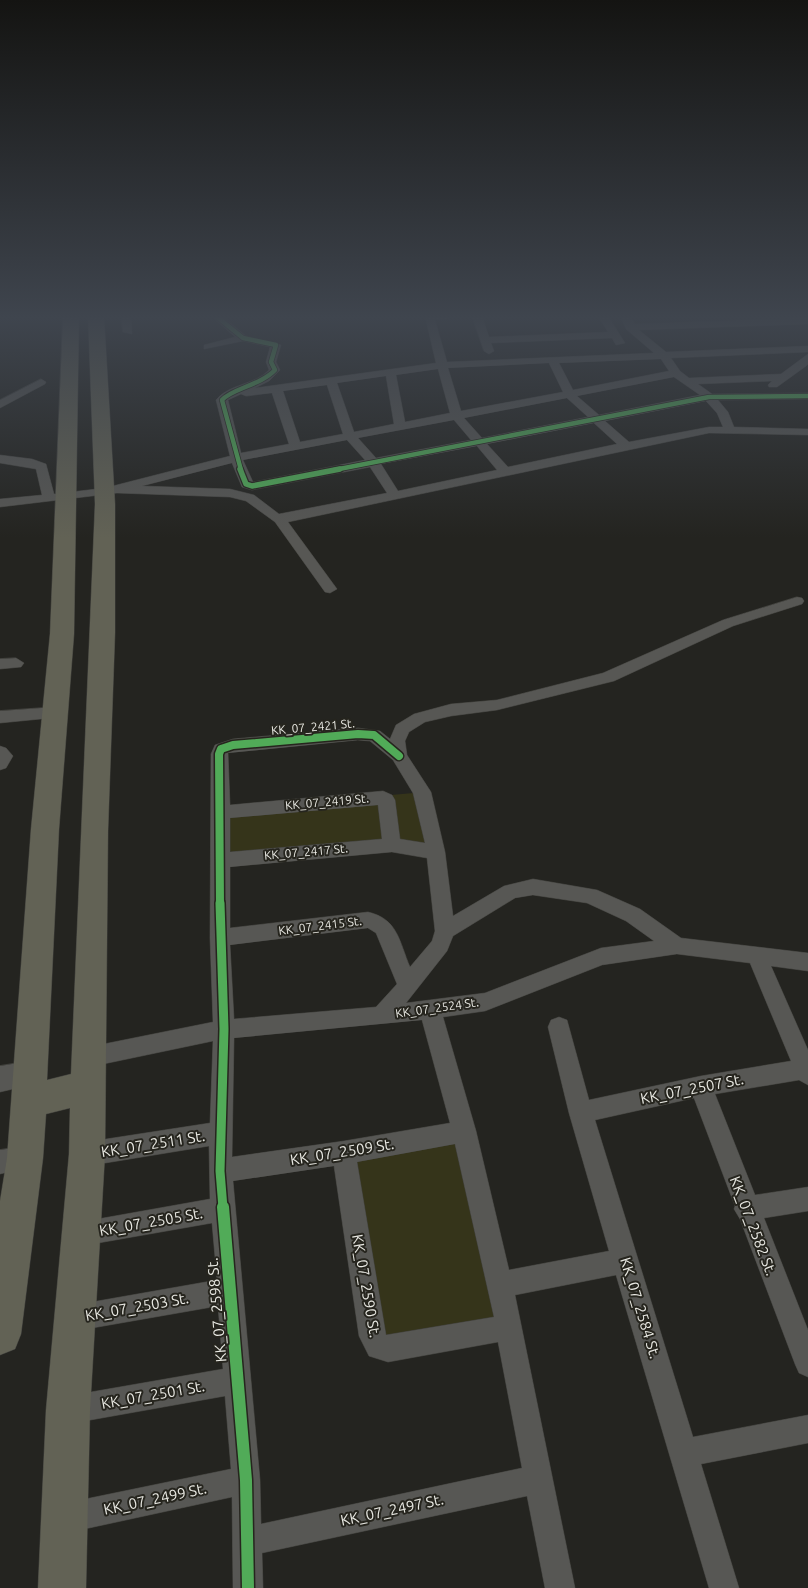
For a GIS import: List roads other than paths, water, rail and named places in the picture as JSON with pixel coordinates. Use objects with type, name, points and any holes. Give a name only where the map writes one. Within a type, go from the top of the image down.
[{"type":"highway","points":[[0,1330],[12,1160],[45,829],[63,606],[67,496],[67,390]]},
{"type":"highway","points":[[62,1588],[68,1410],[87,1154],[94,832],[104,615],[104,573],[110,490],[102,390]]},
{"type":"highway","points":[[20,1085],[89,1072]]},
{"type":"street","points":[[0,405],[27,390]]},
{"type":"street","points":[[240,390],[222,400],[236,458],[246,484],[252,486],[709,396],[808,396]]},
{"type":"street","points":[[230,394],[276,390]]},
{"type":"street","points":[[277,390],[296,447]]},
{"type":"street","points":[[334,390],[350,437],[374,463],[395,495]]},
{"type":"street","points":[[393,390],[400,427]]},
{"type":"street","points":[[449,390],[456,415],[505,471]]},
{"type":"street","points":[[566,390],[568,394],[626,446]]},
{"type":"street","points":[[0,503],[110,490],[236,458],[568,394],[578,390]]},
{"type":"street","points":[[700,390],[709,396],[722,412],[730,430]]},
{"type":"street","points":[[760,396],[767,390]]},
{"type":"street","points":[[280,518],[709,430],[808,432]]},
{"type":"street","points":[[0,459],[32,463],[42,467],[49,498]]},
{"type":"street","points":[[110,490],[230,493],[250,498],[280,518],[295,543],[330,589]]},
{"type":"street","points":[[399,756],[397,741],[402,729],[420,718],[451,710],[497,705],[608,677],[728,623],[797,601]]},
{"type":"street","points":[[0,664],[16,663]]},
{"type":"street","points":[[0,717],[55,713]]},
{"type":"street","name":"KK_07_2421 St.","points":[[221,749],[233,745],[358,734],[374,735],[399,756],[422,792],[436,852],[445,932]]},
{"type":"street","name":"KK_07_2598 St.","points":[[221,749],[219,754],[221,812],[220,938],[224,1029],[219,1133],[221,1209],[246,1480],[248,1588]]},
{"type":"street","name":"KK_07_2419 St.","points":[[221,812],[383,798],[386,800],[392,845]]},
{"type":"street","name":"KK_07_2417 St.","points":[[221,860],[392,845],[436,852]]},
{"type":"street","points":[[381,1016],[408,986],[440,945],[445,932],[511,891],[534,887],[590,896],[633,915],[677,946]]},
{"type":"street","name":"KK_07_2415 St.","points":[[220,938],[368,920],[376,922],[384,928],[408,986]]},
{"type":"street","name":"KK_07_2524 St.","points":[[89,1072],[224,1029],[381,1016],[485,1002],[601,957],[677,946],[756,954],[808,962]]},
{"type":"street","points":[[756,954],[806,1072]]},
{"type":"street","points":[[430,1010],[464,1131],[509,1327],[537,1479],[560,1588]]},
{"type":"street","name":"KK_07_2584 St.","points":[[559,1027],[580,1113],[685,1453],[724,1588]]},
{"type":"street","name":"KK_07_2507 St.","points":[[580,1113],[700,1086],[806,1072]]},
{"type":"street","name":"KK_07_2582 St.","points":[[700,1086],[746,1209],[808,1364]]},
{"type":"street","name":"KK_07_2509 St.","points":[[220,1171],[344,1153],[464,1131]]},
{"type":"street","name":"KK_07_2511 St.","points":[[87,1154],[219,1133]]},
{"type":"street","name":"KK_07_2590 St.","points":[[344,1153],[372,1336],[378,1348],[388,1349],[509,1327]]},
{"type":"street","points":[[746,1209],[808,1199]]},
{"type":"street","name":"KK_07_2505 St.","points":[[81,1234],[221,1209]]},
{"type":"street","points":[[499,1285],[625,1262]]},
{"type":"street","name":"KK_07_2503 St.","points":[[74,1318],[229,1291]]},
{"type":"street","name":"KK_07_2501 St.","points":[[68,1410],[237,1380]]},
{"type":"street","points":[[685,1453],[808,1429]]},
{"type":"street","name":"KK_07_2497 St.","points":[[247,1542],[537,1479]]},
{"type":"street","name":"KK_07_2499 St.","points":[[65,1518],[246,1480]]}]
